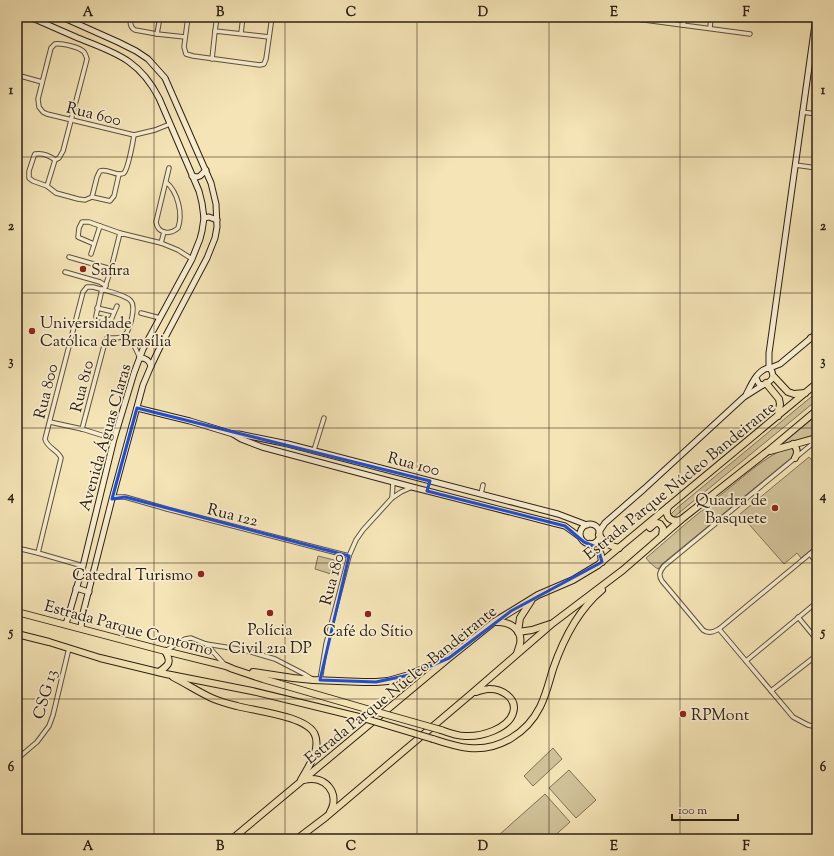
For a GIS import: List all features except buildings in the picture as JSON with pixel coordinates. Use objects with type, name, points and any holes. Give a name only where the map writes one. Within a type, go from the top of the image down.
[{"type":"highway","points":[[774,375],[788,392],[794,394],[805,393]]},
{"type":"highway","name":"Estrada Parque Núcleo Bandeirante","points":[[232,839],[494,622],[538,595],[573,580],[600,564],[817,383]]},
{"type":"highway","points":[[764,384],[779,399],[780,404],[778,416]]},
{"type":"highway","name":"Estrada Parque Núcleo Bandeirante","points":[[297,839],[326,817],[553,623],[623,570],[683,518],[817,410]]},
{"type":"highway","points":[[768,451],[817,439]]},
{"type":"highway","points":[[794,444],[797,449],[795,458]]},
{"type":"highway","points":[[668,507],[667,514],[670,519],[676,522],[683,518]]},
{"type":"highway","points":[[590,544],[598,548],[601,555],[600,564],[604,564],[655,523],[659,523],[663,526],[662,536]]},
{"type":"highway","points":[[599,534],[606,544],[620,548]]},
{"type":"highway","points":[[17,634],[49,642],[100,658],[166,674],[252,691],[363,718],[454,746],[479,748],[504,742],[523,730],[535,716],[545,697],[553,669],[574,622],[599,592],[623,570]]},
{"type":"highway","points":[[518,632],[520,618],[532,599]]},
{"type":"highway","name":"Estrada Parque Contorno","points":[[17,612],[233,669]]},
{"type":"highway","points":[[494,622],[509,624],[518,632],[520,645],[516,655]]},
{"type":"highway","points":[[518,632],[532,630],[553,623]]},
{"type":"highway","points":[[159,672],[168,665],[169,662],[165,651]]},
{"type":"highway","points":[[233,669],[316,680],[363,682],[388,681],[429,668],[449,658]]},
{"type":"highway","points":[[233,669],[370,710],[465,736],[487,734],[504,725],[513,715],[513,702],[505,693],[489,689],[471,694]]},
{"type":"highway","points":[[166,674],[213,698],[237,706],[295,720],[312,729],[316,736],[317,747],[300,782]]},
{"type":"highway","points":[[300,782],[309,778],[317,779],[324,782],[329,787],[333,797],[333,804],[331,811],[326,817]]},
{"type":"street","name":"Avenida Águas Claras","points":[[30,17],[111,51],[132,64],[147,78],[154,87],[192,176],[202,202],[204,218],[200,239],[192,259],[143,349],[128,389],[114,439],[83,566],[66,624]]},
{"type":"street","name":"Avenida Águas Claras","points":[[63,17],[136,51],[148,59],[165,78],[206,170],[215,197],[217,220],[215,238],[207,258],[161,345],[143,385],[82,617],[81,628]]},
{"type":"street","points":[[130,17],[130,25],[133,29],[185,37]]},
{"type":"street","points":[[158,34],[160,17]]},
{"type":"street","points":[[188,17],[184,47],[186,54],[256,65],[262,65],[265,62],[272,17]]},
{"type":"street","points":[[212,59],[217,17]]},
{"type":"street","points":[[242,34],[244,17]]},
{"type":"street","points":[[622,17],[750,34]]},
{"type":"street","points":[[683,25],[685,17]]},
{"type":"street","points":[[710,28],[711,17]]},
{"type":"street","points":[[774,375],[770,368],[769,353],[816,17]]},
{"type":"street","points":[[216,31],[269,37]]},
{"type":"street","points":[[17,75],[42,82],[51,48],[55,44],[77,48],[84,52],[86,56],[86,63],[62,153],[59,158],[55,160],[47,186]]},
{"type":"street","points":[[810,60],[817,60]]},
{"type":"street","name":"Rua 600","points":[[42,82],[38,99],[39,107],[46,114],[134,135],[155,130],[170,124]]},
{"type":"street","points":[[802,112],[817,114]]},
{"type":"street","points":[[92,197],[100,171],[103,170],[119,174],[126,171],[134,135]]},
{"type":"street","points":[[55,160],[49,156],[35,154],[29,171],[29,178],[47,186],[56,193],[78,199],[85,200],[92,197],[111,200],[114,196],[119,174]]},
{"type":"street","points":[[795,165],[817,168]]},
{"type":"street","points":[[166,182],[173,190],[180,216],[179,224],[176,230],[171,232],[164,232],[156,225],[169,168]]},
{"type":"street","points":[[192,176],[197,177],[206,170]]},
{"type":"street","points":[[204,218],[210,217],[217,220]]},
{"type":"street","points":[[94,244],[80,238],[78,234],[81,223],[84,221],[120,233],[161,242],[192,259]]},
{"type":"street","points":[[91,254],[100,226]]},
{"type":"street","points":[[161,242],[164,232]]},
{"type":"street","points":[[117,306],[112,320],[110,321],[97,318],[97,308],[103,290],[106,286],[120,233]]},
{"type":"street","points":[[69,258],[111,269]]},
{"type":"street","points":[[65,272],[100,282],[106,286]]},
{"type":"street","name":"Rua 800","points":[[38,553],[61,458],[60,454],[46,442],[50,422],[84,292],[87,287],[103,290]]},
{"type":"street","points":[[103,290],[126,297],[132,302],[132,318],[124,336],[135,346],[140,358],[149,361],[151,366]]},
{"type":"street","points":[[97,308],[114,312]]},
{"type":"street","points":[[141,313],[160,318]]},
{"type":"street","points":[[760,372],[780,364],[814,338],[817,333]]},
{"type":"street","name":"Rua 810","points":[[82,429],[105,342],[107,338],[124,336]]},
{"type":"street","points":[[150,337],[156,344],[161,345]]},
{"type":"street","points":[[744,397],[760,372],[769,353]]},
{"type":"street","points":[[605,523],[596,541],[590,544],[584,542],[580,537],[580,531],[587,525],[593,525],[596,527],[605,523],[744,397],[764,384],[774,375],[780,364]]},
{"type":"street","points":[[756,378],[758,382],[764,384]]},
{"type":"street","name":"Rua 100","points":[[137,408],[190,421],[233,434],[241,439],[262,447],[326,465],[559,524],[569,528],[580,537]]},
{"type":"street","points":[[314,450],[324,418]]},
{"type":"street","points":[[50,422],[82,429],[114,439]]},
{"type":"street","name":"Rua 100","points":[[233,434],[250,436],[314,450],[558,514],[587,525]]},
{"type":"street","points":[[817,439],[664,566],[660,571],[660,576],[662,581],[703,630],[709,633],[720,628],[817,548]]},
{"type":"street","points":[[326,465],[330,455]]},
{"type":"street","points":[[427,491],[430,481]]},
{"type":"street","points":[[392,498],[393,482]]},
{"type":"street","points":[[481,494],[483,485]]},
{"type":"street","name":"Rua 180","points":[[316,680],[349,556],[356,540],[392,498],[401,492],[412,488]]},
{"type":"street","name":"Rua 122","points":[[112,500],[116,497],[125,497],[349,556]]},
{"type":"street","points":[[596,527],[599,534]]},
{"type":"street","points":[[17,548],[83,566]]},
{"type":"street","points":[[810,554],[817,563]]},
{"type":"street","points":[[76,588],[89,592]]},
{"type":"street","points":[[746,661],[817,602]]},
{"type":"street","points":[[798,617],[817,640]]},
{"type":"street","points":[[720,628],[793,717],[808,725],[816,727],[817,720]]},
{"type":"street","points":[[165,651],[185,639],[190,638],[206,644],[244,650],[275,659],[316,680]]},
{"type":"street","points":[[206,644],[226,666]]},
{"type":"street","name":"CSG 13","points":[[17,759],[36,742],[48,726],[53,715],[69,648]]},
{"type":"street","points":[[771,691],[817,655]]},
{"type":"highlighted area","points":[[137,408],[430,481],[427,491],[565,526],[584,542],[598,548],[602,562],[511,611],[449,658],[409,675],[376,682],[320,680],[349,556],[125,497],[112,499]]},
{"type":"shaded area","points":[[817,392],[817,400],[672,518],[670,515],[677,508]]},
{"type":"shaded area","points":[[817,415],[817,434],[782,444]]},
{"type":"shaded area","points":[[792,447],[794,448],[794,455],[791,458],[662,564],[658,569],[646,558],[686,523],[708,507],[712,502],[755,467],[778,452]]},
{"type":"shaded area","points":[[809,457],[817,466],[817,545],[801,558],[797,553],[784,564],[740,514]]},
{"type":"shaded area","points":[[318,556],[338,561],[334,575],[315,569]]},
{"type":"shaded area","points":[[553,748],[562,759],[533,786],[524,776]]},
{"type":"shaded area","points":[[569,770],[596,800],[576,818],[549,788]]},
{"type":"shaded area","points":[[545,794],[570,822],[551,839],[504,839],[500,834]]},
{"type":"place","name":"Safira","points":[[83,269]]},
{"type":"place","name":"Universidade Católica de Brasília","points":[[32,331]]},
{"type":"place","name":"Quadra de Basquete","points":[[775,508]]},
{"type":"place","name":"Catedral Turismo","points":[[201,574]]},
{"type":"place","name":"Polícia Civil 21a DP","points":[[270,613]]},
{"type":"place","name":"Café do Sítio","points":[[368,614]]},
{"type":"place","name":"RPMont","points":[[683,714]]}]
